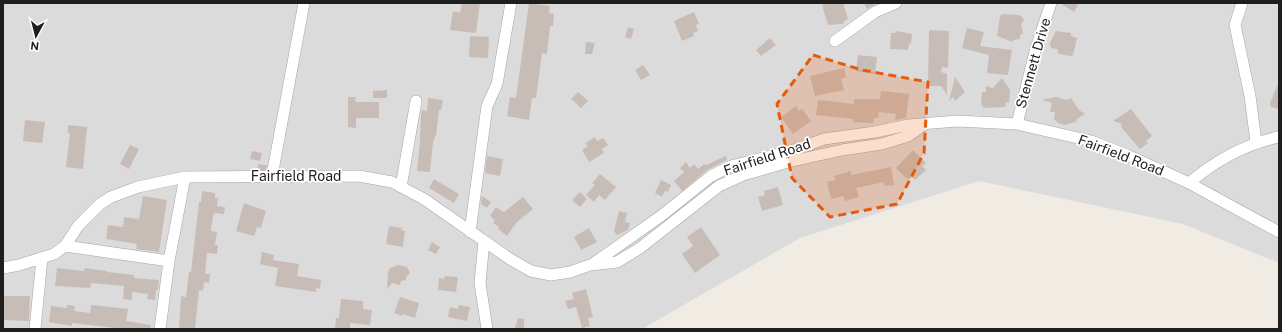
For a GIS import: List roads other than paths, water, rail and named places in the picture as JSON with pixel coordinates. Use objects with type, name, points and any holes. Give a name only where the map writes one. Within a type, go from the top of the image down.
[{"type":"street","points":[[272,176],[304,3]]},
{"type":"street","points":[[470,232],[488,106],[497,84],[511,3]]},
{"type":"street","points":[[835,41],[874,12],[896,3]]},
{"type":"street","name":"Stennett Drive","points":[[1017,124],[1036,48],[1051,3]]},
{"type":"street","points":[[1242,3],[1234,25],[1250,96],[1256,142]]},
{"type":"street","points":[[401,187],[416,101]]},
{"type":"street","name":"Fairfield Road","points":[[3,268],[54,254],[65,246],[90,213],[111,197],[138,187],[185,177],[359,176],[392,182],[424,199],[470,232],[531,271],[551,275],[570,272],[590,265],[617,262],[645,244],[719,186],[743,175],[788,162],[842,150],[882,144],[908,136],[925,124],[957,121],[1017,124],[1091,141],[1127,155],[1189,183],[1279,232]]},
{"type":"street","points":[[1189,183],[1208,167],[1256,142],[1279,137]]},
{"type":"street","points":[[160,329],[169,261],[185,177]]},
{"type":"street","points":[[484,241],[480,283],[487,329]]},
{"type":"street","points":[[65,246],[169,261]]},
{"type":"street","points":[[35,329],[42,258]]}]
